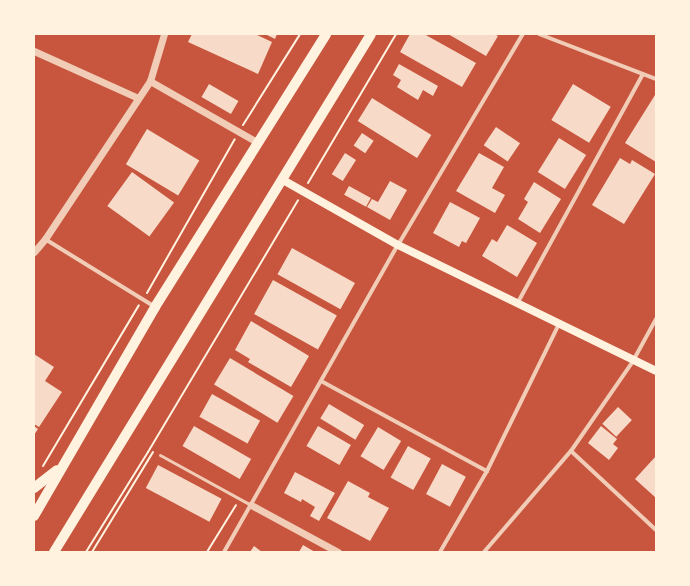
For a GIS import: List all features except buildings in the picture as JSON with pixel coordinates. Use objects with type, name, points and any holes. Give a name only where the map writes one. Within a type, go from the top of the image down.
[{"type":"main road","points":[[34,516],[155,307],[326,34]]},
{"type":"main road","points":[[54,552],[371,34]]},
{"type":"main road","points":[[283,180],[398,245],[656,371]]},
{"type":"main road","points":[[34,488],[51,476],[66,462]]},
{"type":"street","points":[[34,252],[45,239],[150,81],[164,34]]},
{"type":"street","points":[[224,552],[398,245],[524,34]]},
{"type":"street","points":[[539,34],[656,79]]},
{"type":"street","points":[[34,50],[138,98]]},
{"type":"street","points":[[517,304],[643,74]]},
{"type":"street","points":[[150,81],[257,142]]},
{"type":"street","points":[[45,239],[155,307]]},
{"type":"street","points":[[484,552],[571,451],[633,361],[656,319]]},
{"type":"street","points":[[440,552],[487,471],[559,324]]},
{"type":"street","points":[[320,381],[487,471]]},
{"type":"street","points":[[571,451],[656,530]]},
{"type":"street","points":[[251,505],[338,552]]},
{"type":"lane","points":[[160,455],[251,505]]},
{"type":"path","points":[[40,470],[142,300],[239,132],[300,34]]},
{"type":"path","points":[[86,552],[148,452],[396,34]]},
{"type":"path","points":[[92,552],[153,451]]},
{"type":"path","points":[[207,552],[240,499]]}]
